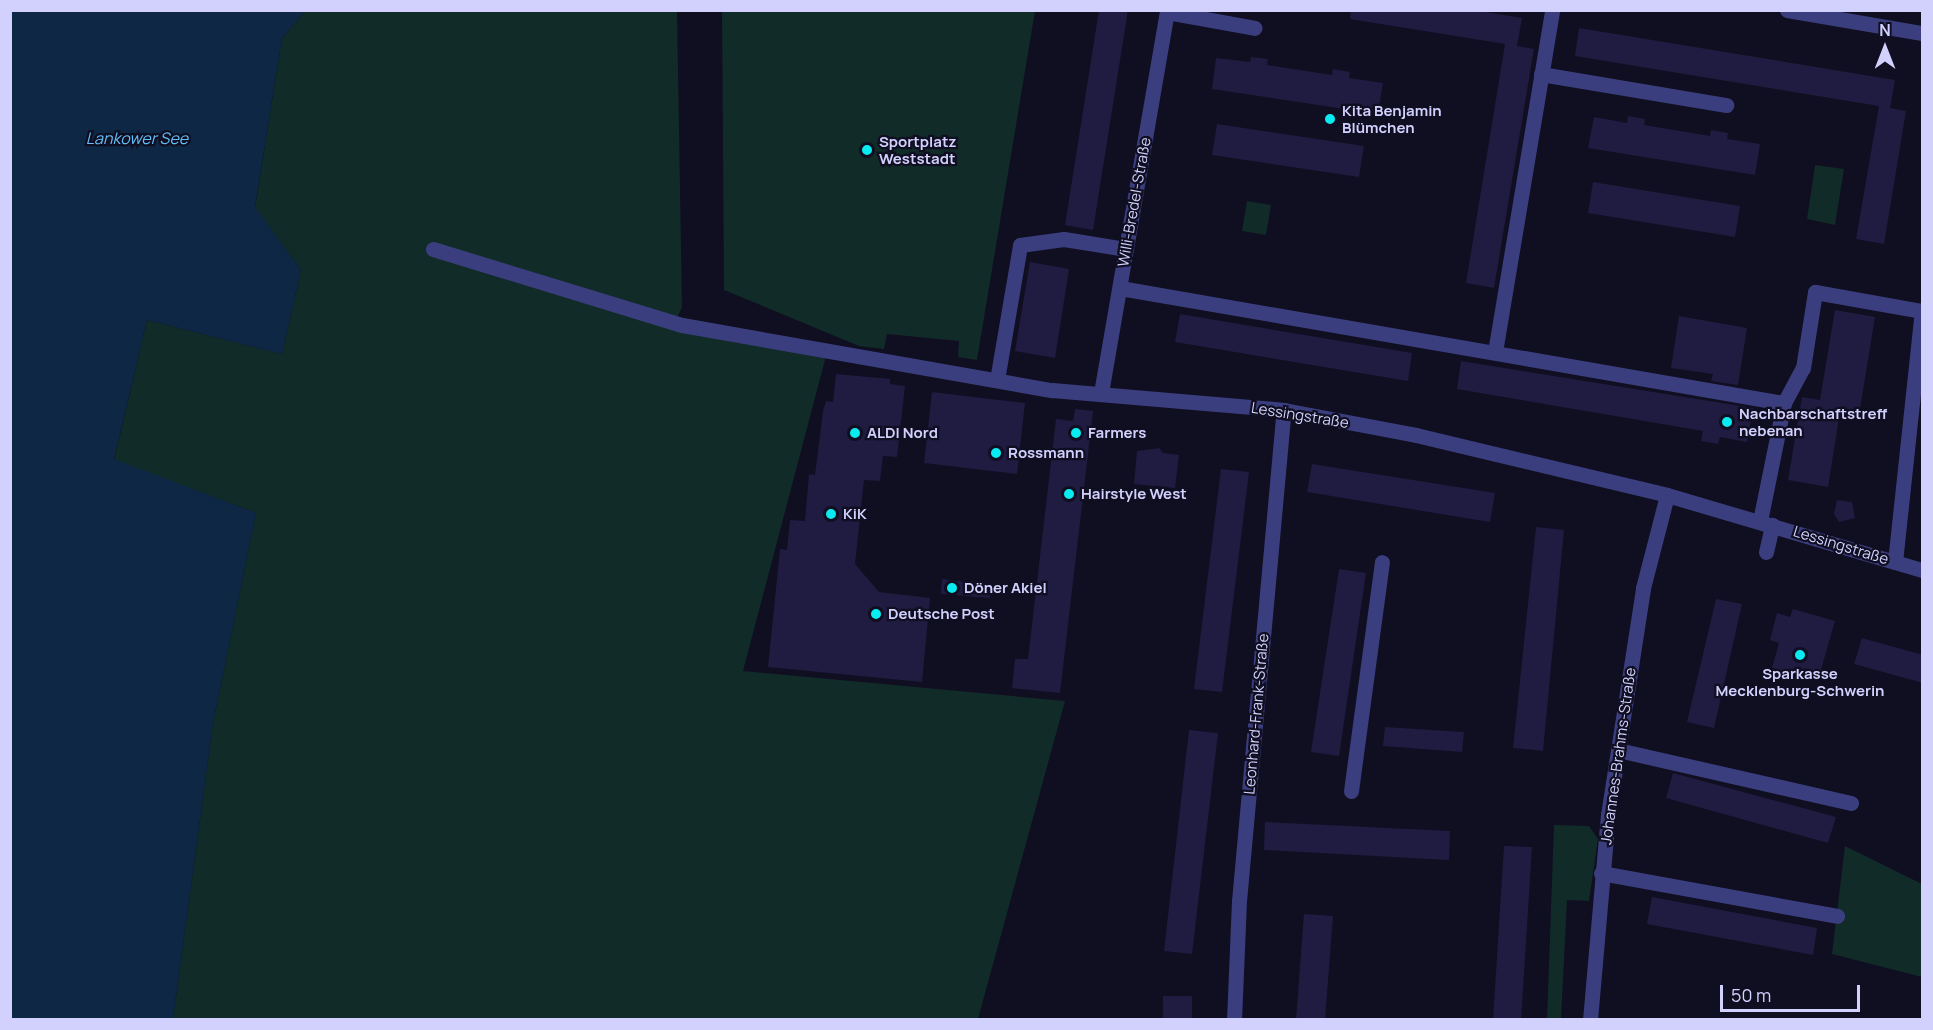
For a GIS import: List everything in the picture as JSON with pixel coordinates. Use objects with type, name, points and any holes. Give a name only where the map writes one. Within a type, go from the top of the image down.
[{"type":"street","points":[[1495,352],[1552,10]]},
{"type":"street","points":[[1787,10],[1923,33]]},
{"type":"street","points":[[1167,11],[1256,28]]},
{"type":"street","name":"Willi-Bredel-Straße","points":[[1101,393],[1167,11]]},
{"type":"street","points":[[1541,74],[1726,105]]},
{"type":"street","points":[[997,380],[1020,245],[1064,239],[1126,249]]},
{"type":"street","name":"Lessingstraße","points":[[433,249],[672,323],[997,380],[1101,393],[1194,409],[1284,410],[1416,435],[1667,495],[1923,570]]},
{"type":"street","points":[[1120,288],[1784,403]]},
{"type":"street","points":[[1766,552],[1766,523],[1784,403],[1803,368],[1815,292],[1922,311],[1895,562]]},
{"type":"street","name":"Leonhard-Frank-Straße","points":[[1234,1020],[1240,889],[1284,410]]},
{"type":"street","name":"Johannes-Brahms-Straße","points":[[1590,1020],[1601,873],[1618,750],[1643,588],[1667,495]]},
{"type":"street","points":[[1352,791],[1382,562]]},
{"type":"street","points":[[1618,750],[1851,803]]},
{"type":"street","points":[[1601,873],[1837,916]]},
{"type":"green space","points":[[305,11],[677,11],[682,307],[672,330],[826,356],[743,671],[1065,701],[978,1019],[173,1019],[213,723],[256,513],[114,460],[147,320],[282,354],[301,270],[255,208],[282,38]]},
{"type":"green space","name":"Sportplatz Weststadt","points":[[722,11],[1035,11],[977,360],[958,357],[959,341],[887,334],[884,349],[859,346],[724,290]]},
{"type":"green space","points":[[1815,165],[1844,169],[1835,225],[1807,219]]},
{"type":"green space","points":[[1247,201],[1271,205],[1266,235],[1242,231]]},
{"type":"green space","points":[[1554,825],[1589,826],[1598,839],[1589,901],[1567,900],[1561,1019],[1547,1020]]},
{"type":"green space","points":[[1845,846],[1922,884],[1922,977],[1832,954]]},
{"type":"water","name":"Lankower See","points":[[10,11],[305,11],[282,38],[255,207],[301,270],[282,354],[147,320],[114,459],[256,513],[213,723],[173,1019],[11,1019]]},
{"type":"building","points":[[1099,10],[1128,10],[1093,230],[1065,225]]},
{"type":"building","points":[[1351,10],[1474,10],[1522,18],[1517,46],[1534,49],[1494,288],[1466,283],[1505,44],[1350,19]]},
{"type":"building","points":[[1579,28],[1895,80],[1890,108],[1906,111],[1884,244],[1856,239],[1879,106],[1575,56]]},
{"type":"building","points":[[1251,57],[1268,59],[1267,65],[1332,75],[1333,69],[1350,72],[1349,78],[1383,83],[1378,114],[1212,89],[1216,58],[1250,62]]},
{"type":"building","points":[[1628,116],[1645,119],[1644,125],[1710,136],[1711,130],[1728,133],[1727,139],[1760,144],[1755,175],[1588,148],[1594,117],[1627,123]]},
{"type":"building","points":[[1217,124],[1364,146],[1359,177],[1212,155]]},
{"type":"building","points":[[1593,182],[1740,206],[1735,237],[1588,213]]},
{"type":"building","points":[[1030,262],[1069,269],[1055,358],[1015,351]]},
{"type":"building","points":[[1835,310],[1875,317],[1859,415],[1840,412],[1828,487],[1788,480],[1802,397],[1820,400]]},
{"type":"building","points":[[1180,314],[1412,353],[1408,381],[1175,342]]},
{"type":"building","points":[[1679,316],[1747,328],[1738,385],[1711,381],[1713,374],[1671,368]]},
{"type":"building","points":[[1461,361],[1753,408],[1747,442],[1720,437],[1718,444],[1701,441],[1703,431],[1457,389]]},
{"type":"building","points":[[836,374],[890,379],[890,384],[905,386],[897,457],[883,456],[880,481],[864,480],[855,564],[879,592],[930,598],[922,682],[768,667],[780,549],[787,550],[790,520],[805,521],[809,474],[815,475],[823,411],[826,401],[833,402]]},
{"type":"building","points":[[932,392],[1025,403],[1017,474],[924,463]]},
{"type":"building","points":[[1075,409],[1093,411],[1060,693],[1012,688],[1015,659],[1028,659],[1056,419],[1073,421]]},
{"type":"building","points":[[1159,448],[1163,453],[1179,455],[1175,488],[1134,484],[1137,451]]},
{"type":"building","points":[[1312,464],[1495,493],[1490,522],[1307,492]]},
{"type":"building","points":[[1221,469],[1249,472],[1222,692],[1194,689]]},
{"type":"building","points":[[1837,500],[1852,502],[1855,518],[1839,522],[1834,514]]},
{"type":"building","points":[[1536,527],[1564,530],[1543,751],[1513,748]]},
{"type":"building","points":[[1339,569],[1366,573],[1339,756],[1311,752]]},
{"type":"building","points":[[942,579],[991,585],[990,598],[941,594]]},
{"type":"building","points":[[1716,599],[1742,604],[1714,728],[1687,722]]},
{"type":"building","name":"Sparkasse Mecklenburg-Schwerin","points":[[1793,609],[1835,621],[1818,680],[1772,668],[1779,643],[1770,640],[1777,613],[1790,617]]},
{"type":"building","points":[[1862,638],[1923,655],[1923,683],[1854,664]]},
{"type":"building","points":[[1385,727],[1464,732],[1462,752],[1383,746]]},
{"type":"building","points":[[1189,730],[1218,733],[1192,954],[1164,951]]},
{"type":"building","points":[[1673,773],[1836,817],[1828,843],[1666,798]]},
{"type":"building","points":[[1265,822],[1450,831],[1449,860],[1264,850]]},
{"type":"building","points":[[1504,846],[1532,847],[1521,1020],[1493,1020]]},
{"type":"building","points":[[1652,897],[1817,928],[1813,955],[1647,924]]},
{"type":"building","points":[[1304,914],[1333,916],[1325,1020],[1296,1020]]},
{"type":"building","points":[[1163,996],[1192,996],[1192,1020],[1163,1020]]},
{"type":"place","name":"Kita Benjamin Blümchen","points":[[1330,119]]},
{"type":"place","name":"Sportplatz Weststadt","points":[[867,150]]},
{"type":"place","name":"Nachbarschaftstreff nebenan","points":[[1727,422]]},
{"type":"place","name":"ALDI Nord","points":[[855,433]]},
{"type":"place","name":"Farmers","points":[[1076,433]]},
{"type":"place","name":"Rossmann","points":[[996,453]]},
{"type":"place","name":"Hairstyle West","points":[[1069,494]]},
{"type":"place","name":"KiK","points":[[831,514]]},
{"type":"place","name":"Döner Akiel","points":[[952,588]]},
{"type":"place","name":"Deutsche Post","points":[[876,614]]},
{"type":"place","name":"Sparkasse Mecklenburg-Schwerin","points":[[1800,655]]}]
